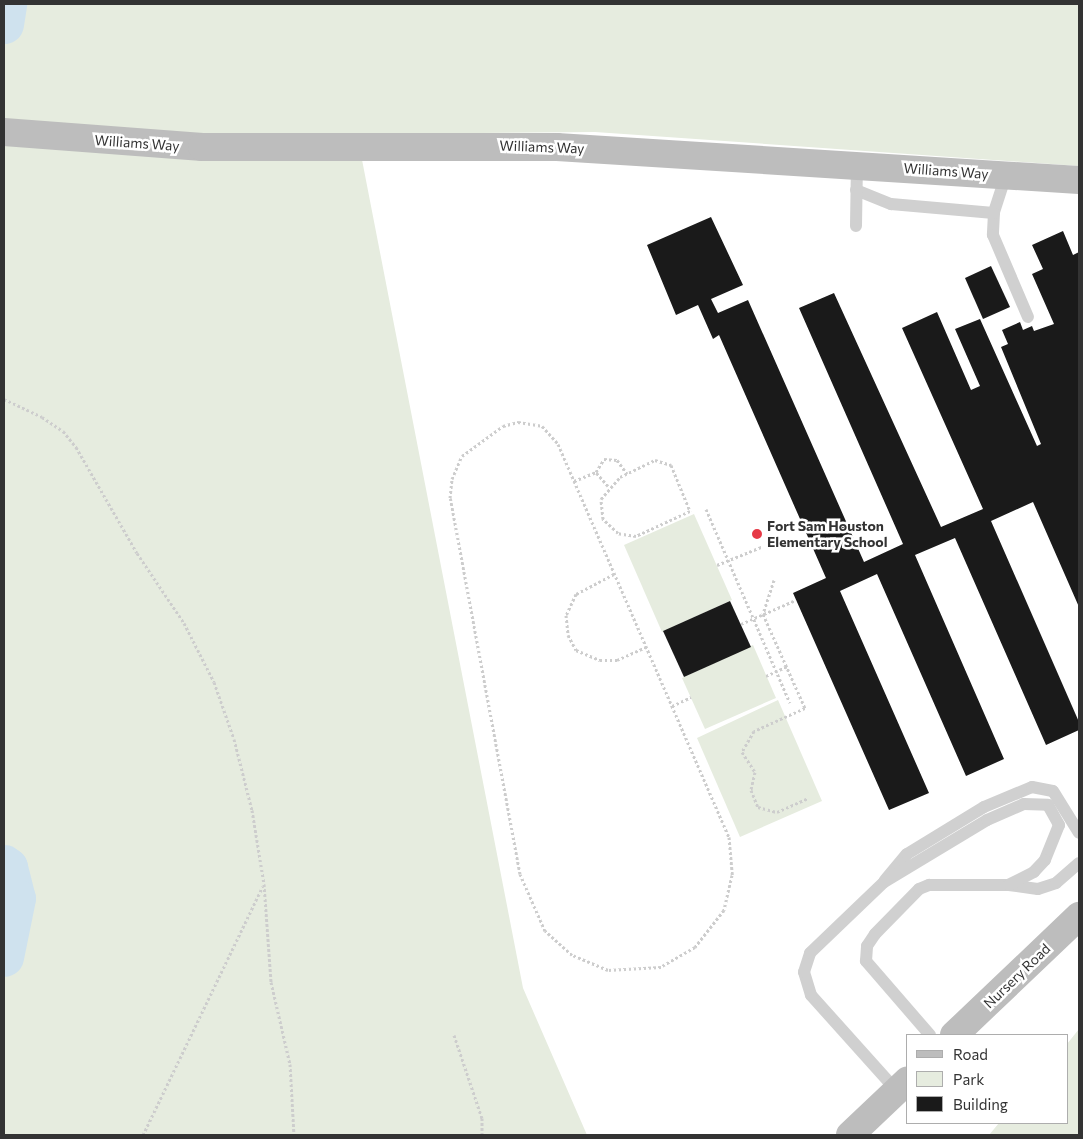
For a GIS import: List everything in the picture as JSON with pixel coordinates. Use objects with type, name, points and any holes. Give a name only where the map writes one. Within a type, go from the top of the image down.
[{"type":"street","name":"Williams Way","points":[[4,132],[250,149],[557,147],[857,177],[1006,175],[1079,180]]},
{"type":"street","name":"Nursery Road","points":[[955,1034],[1079,916]]},
{"type":"street","points":[[850,1135],[902,1086]]},
{"type":"lane","points":[[1006,175],[994,213],[993,235],[998,252],[1028,317]]},
{"type":"lane","points":[[857,177],[891,204],[994,213]]},
{"type":"lane","points":[[856,226],[857,177]]},
{"type":"lane","points":[[902,1086],[811,995],[804,972],[818,944],[884,882],[907,854],[984,807],[1032,787],[1053,791],[1079,833]]},
{"type":"lane","points":[[884,882],[986,820],[1024,804],[1048,806],[1059,825],[1045,860],[1034,872],[1009,885]]},
{"type":"lane","points":[[929,1034],[870,969],[866,961],[867,946],[919,889],[929,885],[1009,885],[1043,888],[1056,883],[1079,863]]},
{"type":"path","points":[[4,399],[63,430],[76,447],[137,553],[184,624],[214,682],[234,739],[264,884],[271,982],[290,1064],[294,1135]]},
{"type":"path","points":[[518,422],[542,426],[558,444],[614,574],[729,838],[733,855],[729,893],[710,932],[681,958],[646,970],[608,970],[557,944],[529,900],[520,874],[451,517],[456,467],[462,456],[503,426],[518,422]]},
{"type":"path","points":[[574,481],[596,472],[600,462],[613,458],[627,474]]},
{"type":"path","points":[[655,460],[668,462],[690,511],[636,536],[624,536],[607,525],[601,513],[601,499],[608,486],[655,460]]},
{"type":"path","points":[[596,472],[608,486]]},
{"type":"path","points":[[706,509],[790,703]]},
{"type":"path","points":[[717,566],[760,547]]},
{"type":"path","points":[[614,574],[576,594],[566,615],[568,635],[576,650],[600,660],[617,660],[646,647]]},
{"type":"path","points":[[774,580],[763,614],[805,708],[754,730],[742,752],[755,772],[751,790],[758,807],[777,812],[808,798]]},
{"type":"path","points":[[740,624],[796,600]]},
{"type":"path","points":[[766,676],[787,666]]},
{"type":"path","points":[[672,706],[690,697]]},
{"type":"path","points":[[143,1135],[264,884]]},
{"type":"path","points":[[454,1035],[482,1118],[482,1135]]},
{"type":"green space","points":[[4,4],[1079,4],[1079,166],[595,132],[357,134],[523,988],[587,1135],[4,1135]]},
{"type":"green space","points":[[694,514],[732,600],[662,632],[624,545]]},
{"type":"green space","points":[[753,645],[776,698],[705,729],[682,678]]},
{"type":"green space","points":[[778,700],[822,801],[740,837],[697,738]]},
{"type":"green space","points":[[1079,1029],[1079,1135],[989,1135],[998,1124],[1068,1124],[1068,1043]]},
{"type":"building","points":[[711,217],[743,285],[711,299],[718,313],[748,300],[864,562],[903,544],[799,308],[834,293],[941,527],[983,509],[902,328],[937,312],[971,390],[980,386],[955,329],[980,319],[1037,446],[1041,444],[1001,347],[1008,344],[1002,330],[1020,322],[1023,330],[1032,326],[1034,331],[1054,324],[1032,274],[1043,269],[1032,245],[1063,231],[1073,255],[1079,252],[1079,607],[1033,502],[991,521],[1079,722],[1079,730],[1046,745],[955,538],[915,555],[1004,759],[966,776],[877,574],[840,591],[929,793],[889,810],[793,593],[826,578],[719,335],[713,339],[698,305],[676,315],[647,245]]},
{"type":"building","points":[[991,266],[1010,307],[983,319],[965,278]]},
{"type":"building","points":[[730,601],[751,647],[684,677],[663,631]]},
{"type":"waterway","points":[[4,24],[7,4]]},
{"type":"waterway","points":[[4,864],[8,867],[16,898],[4,957]]},
{"type":"place","name":"Fort Sam Houston Elementary School","points":[[757,534]]}]
